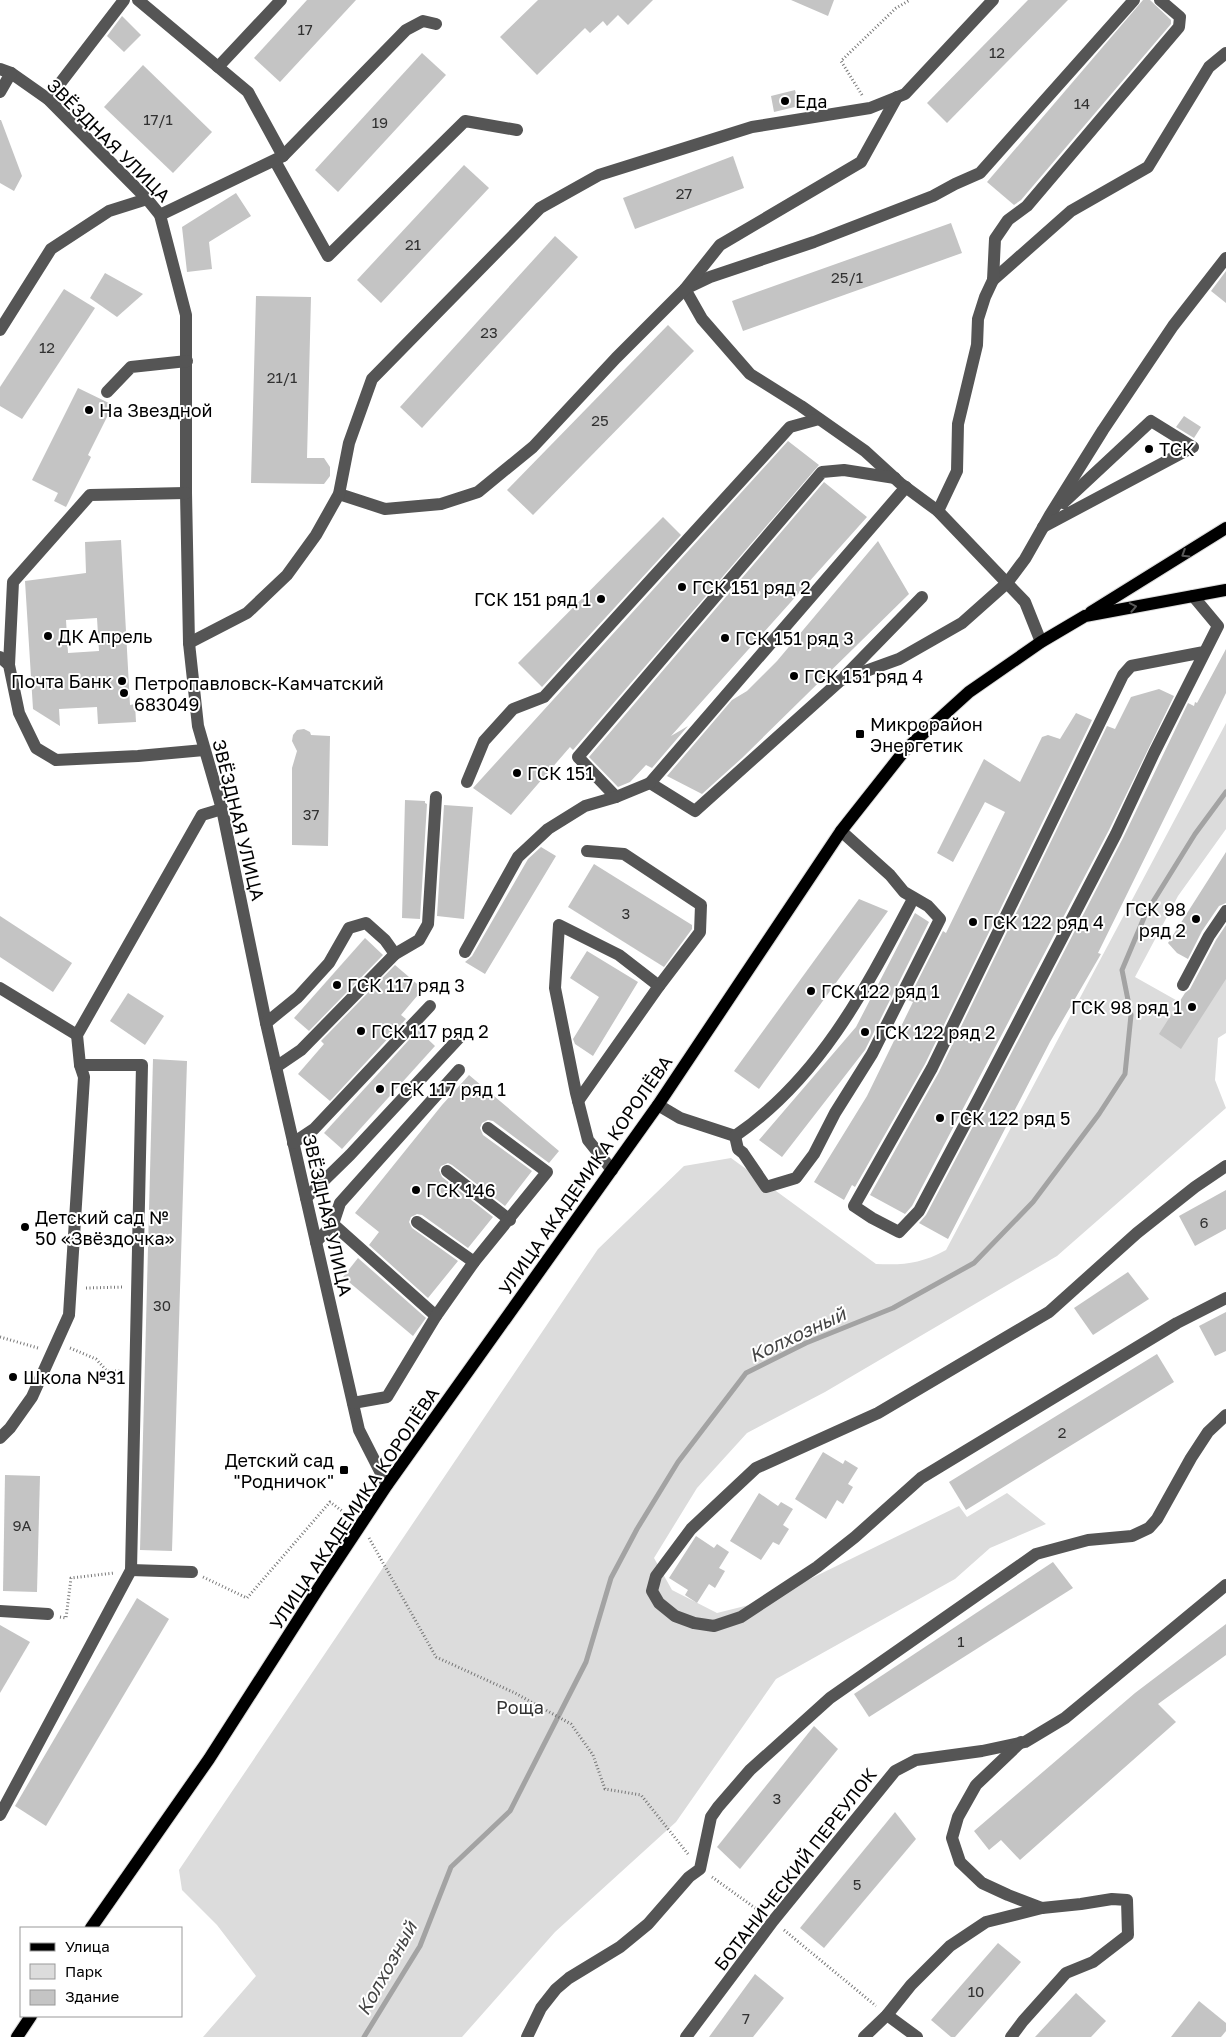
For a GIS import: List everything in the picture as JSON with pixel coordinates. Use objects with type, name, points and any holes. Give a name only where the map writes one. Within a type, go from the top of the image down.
[{"type":"main road","points":[[1085,616],[1226,528]]},
{"type":"main road","name":"УЛИЦА АКАДЕМИКА КОРОЛЁВА","points":[[92,1927],[208,1759],[387,1485],[658,1105],[841,831],[905,750],[969,692],[1041,642],[1085,616],[1226,590]]},
{"type":"main road","points":[[16,2037],[30,2017]]},
{"type":"street","points":[[48,99],[124,0]]},
{"type":"street","points":[[138,0],[248,92],[328,256],[464,121],[517,130]]},
{"type":"street","points":[[218,67],[282,0]]},
{"type":"street","points":[[189,643],[247,613],[287,575],[316,535],[339,494],[349,443],[372,379],[540,208],[599,175],[752,127],[870,108],[905,94],[993,0]]},
{"type":"street","points":[[685,289],[710,277],[814,242],[933,196],[980,173],[1134,0]]},
{"type":"street","points":[[938,510],[958,471],[958,424],[977,345],[978,319],[993,280],[995,239],[1008,220],[1026,206],[1179,27],[1180,17],[1160,0]]},
{"type":"street","points":[[160,215],[279,158],[406,30],[423,21],[436,24]]},
{"type":"street","points":[[993,280],[1071,211],[1148,167],[1209,67],[1226,53]]},
{"type":"street","points":[[0,92],[6,71]]},
{"type":"street","name":"ЗВЁЗДНАЯ УЛИЦА","points":[[6,71],[48,99],[147,199],[160,215],[186,315],[186,493],[189,643],[198,726],[222,809],[266,1022],[359,1430],[387,1485]]},
{"type":"street","points":[[339,494],[385,509],[441,504],[478,492],[533,447],[616,358],[685,289],[720,245],[861,162],[897,97]]},
{"type":"street","points":[[0,330],[51,249],[109,211],[147,199]]},
{"type":"street","points":[[842,680],[899,659],[962,623],[1007,583],[1025,559],[1103,430],[1172,326],[1226,258]]},
{"type":"street","points":[[685,289],[702,320],[750,374],[865,451],[906,487],[938,510],[1025,602],[1041,642]]},
{"type":"street","points":[[107,392],[131,367],[187,362]]},
{"type":"street","points":[[467,782],[484,741],[513,709],[544,697],[790,427],[819,419]]},
{"type":"street","points":[[1043,527],[1193,447],[1151,421],[1050,515]]},
{"type":"street","points":[[616,798],[578,756],[822,472],[844,470],[895,478]]},
{"type":"street","points":[[465,952],[518,857],[548,829],[585,806],[616,798],[650,783],[906,487]]},
{"type":"street","points":[[186,493],[90,495],[13,582],[4,661],[20,713],[36,748],[56,760],[138,756],[204,750]]},
{"type":"street","points":[[1194,596],[1222,628],[1204,652],[1116,834],[919,1211],[899,1232],[872,1218],[854,1206],[932,1068],[1123,675],[1131,666],[1204,652]]},
{"type":"street","points":[[650,783],[695,811],[842,680],[922,597]]},
{"type":"street","points":[[276,1067],[301,1050],[395,954],[419,940],[428,924],[436,797]]},
{"type":"street","points":[[0,1438],[10,1428],[32,1397],[69,1315],[84,1076],[80,1065],[77,1035],[202,815],[222,809]]},
{"type":"street","points":[[734,1136],[738,1149],[743,1153],[766,1187],[796,1178],[814,1154],[836,1113],[872,1054],[940,919],[928,906],[913,899],[904,892],[890,875],[841,831]]},
{"type":"street","points":[[578,1101],[659,986],[700,932],[700,905],[624,854],[587,851]]},
{"type":"street","points":[[734,1136],[765,1114],[824,1050],[847,1016],[913,899]]},
{"type":"street","points":[[1182,985],[1209,936],[1226,911]]},
{"type":"street","points":[[266,1022],[298,997],[329,963],[349,928],[366,923],[385,940],[395,954]]},
{"type":"street","points":[[612,1170],[588,1140],[578,1101],[555,988],[559,925],[619,955],[659,986]]},
{"type":"street","points":[[0,988],[77,1035]]},
{"type":"street","points":[[293,1144],[314,1130],[430,1006]]},
{"type":"street","points":[[306,1198],[350,1155],[459,1038]]},
{"type":"street","points":[[0,1815],[132,1570],[142,1064],[80,1065]]},
{"type":"street","points":[[316,1242],[333,1224],[340,1203],[459,1070]]},
{"type":"street","points":[[658,1105],[680,1118],[734,1136]]},
{"type":"street","points":[[353,1403],[387,1397],[436,1316],[474,1262],[510,1220],[546,1172],[488,1128]]},
{"type":"street","points":[[1226,1166],[1137,1233],[1048,1312],[878,1413],[756,1468],[691,1529],[656,1576],[652,1591],[659,1603],[675,1616],[694,1623],[714,1626],[741,1617],[817,1567],[848,1543],[921,1478],[1177,1323],[1226,1298]]},
{"type":"street","points":[[447,1171],[510,1220]]},
{"type":"street","points":[[417,1222],[474,1262]]},
{"type":"street","points":[[333,1224],[436,1316]]},
{"type":"street","points":[[527,2037],[541,2008],[556,1989],[569,1978],[620,1947],[648,1924],[689,1877],[700,1869],[711,1816],[750,1770],[830,1698],[1036,1554],[1088,1540],[1132,1536],[1149,1528],[1157,1519],[1191,1458],[1208,1432],[1226,1415]]},
{"type":"street","points":[[132,1570],[192,1572]]},
{"type":"street","name":"БОТАНИЧЕСКИЙ ПЕРЕУЛОК","points":[[686,2037],[773,1921],[895,1771],[916,1760],[982,1751],[1021,1742],[1065,1718],[1226,1585]]},
{"type":"street","points":[[0,1611],[48,1614]]},
{"type":"street","points":[[1021,1742],[976,1785],[958,1817],[952,1838],[960,1862],[982,1883],[1042,1908]]},
{"type":"street","points":[[864,2037],[887,2015],[911,1985],[950,1946],[986,1922],[1042,1908],[1112,1899],[1127,1900],[1128,1935],[1093,1962],[1066,1973],[1011,2037]]},
{"type":"street","points":[[887,2015],[917,2037]]},
{"type":"path","points":[[870,108],[841,61],[896,8],[910,0]]},
{"type":"path","points":[[70,1288],[137,1287]]},
{"type":"path","points":[[192,1572],[246,1598],[330,1502],[361,1524],[436,1658],[515,1693],[571,1724],[593,1755],[604,1789],[641,1795],[700,1869],[773,1921],[887,2015]]},
{"type":"path","points":[[48,1614],[66,1618],[71,1578],[132,1570]]},
{"type":"green space","name":"Роща","points":[[1226,723],[1226,829],[1178,896],[1135,977],[1199,1013],[1226,972],[1226,1033],[1218,1038],[1215,1080],[1226,1108],[1057,1256],[825,1392],[747,1433],[697,1488],[654,1558],[672,1590],[717,1613],[765,1601],[959,1506],[967,1517],[1007,1493],[1046,1524],[990,1548],[955,1579],[776,1679],[676,1822],[555,1932],[462,2037],[203,2037],[256,1976],[217,1925],[182,1890],[179,1870],[598,1249],[684,1166],[731,1158],[876,1264],[912,1263],[946,1250]]},
{"type":"building","points":[[307,0],[356,0],[280,82],[254,58]]},
{"type":"building","points":[[538,0],[653,0],[628,25],[618,15],[607,26],[603,21],[590,33],[585,28],[537,75],[500,37]]},
{"type":"building","points":[[791,0],[834,0],[828,16]]},
{"type":"building","points":[[1028,0],[1068,0],[947,123],[927,103]]},
{"type":"building","points":[[1143,0],[1150,0],[1171,20],[1171,24],[1021,200],[1014,205],[987,182]]},
{"type":"building","points":[[122,16],[141,35],[124,52],[107,36]]},
{"type":"building","points":[[422,53],[446,75],[338,192],[315,170]]},
{"type":"building","points":[[143,65],[212,132],[173,173],[104,107]]},
{"type":"building","name":"Еда","points":[[795,90],[799,106],[774,112],[771,96]]},
{"type":"building","points":[[0,120],[22,176],[14,191],[0,183]]},
{"type":"building","points":[[733,156],[744,188],[635,229],[623,198]]},
{"type":"building","points":[[464,165],[489,188],[381,303],[357,280]]},
{"type":"building","points":[[236,193],[251,216],[209,242],[212,269],[187,272],[182,227]]},
{"type":"building","points":[[951,223],[962,253],[743,331],[732,301]]},
{"type":"building","points":[[555,236],[578,257],[422,428],[400,407]]},
{"type":"building","points":[[1226,271],[1226,303],[1211,291]]},
{"type":"building","points":[[105,273],[143,294],[117,317],[90,298]]},
{"type":"building","points":[[64,289],[95,308],[22,419],[0,406],[0,387]]},
{"type":"building","points":[[256,296],[311,297],[307,458],[324,458],[330,467],[330,476],[324,484],[251,483]]},
{"type":"building","points":[[668,325],[694,351],[533,515],[507,490]]},
{"type":"building","points":[[78,388],[113,405],[88,455],[91,457],[66,507],[54,501],[58,493],[32,480]]},
{"type":"building","points":[[1184,416],[1201,427],[1194,438],[1176,427]]},
{"type":"building","name":"ГСК 151 ряд 2","points":[[788,441],[819,465],[573,750],[570,747],[511,815],[473,788]]},
{"type":"building","name":"ГСК 151 ряд 3","points":[[824,482],[867,517],[671,736],[688,726],[652,768],[646,765],[630,782],[618,787],[589,757]]},
{"type":"building","name":"ГСК 151 ряд 1","points":[[663,517],[681,535],[542,687],[518,663]]},
{"type":"building","name":"ДК Апрель","points":[[121,540],[130,705],[135,704],[136,722],[98,724],[97,707],[59,709],[60,726],[33,709],[25,581],[86,573],[85,542]],"holes":[[[97,618],[99,651],[68,653],[66,620]]]},
{"type":"building","name":"ГСК 151 ряд 4","points":[[878,541],[909,594],[742,758],[702,794],[667,776],[732,700],[747,691],[777,661]]},
{"type":"building","points":[[1226,649],[1226,693],[1098,953],[1101,954],[1050,1042],[948,1239],[919,1223],[926,1215],[987,1100],[1123,838],[1188,703],[1194,706],[1195,702],[1197,703]]},
{"type":"building","points":[[1159,689],[1174,696],[1109,830],[912,1206],[905,1214],[870,1195],[939,1072],[1107,726],[1115,729],[1131,697]]},
{"type":"building","name":"ГСК 122 ряд 4","points":[[1076,713],[1092,720],[925,1064],[855,1187],[852,1185],[844,1200],[814,1182],[867,1096],[913,1002],[908,1000],[943,931],[946,933],[1005,812],[985,802],[953,862],[937,853],[984,759],[1020,782],[1042,737],[1048,735],[1060,739]]},
{"type":"building","points":[[304,729],[310,732],[311,735],[330,736],[328,846],[292,845],[292,768],[297,751],[292,741],[293,735],[297,730]]},
{"type":"building","points":[[405,800],[425,801],[427,804],[420,919],[402,918]]},
{"type":"building","points":[[444,805],[473,807],[464,919],[437,916]]},
{"type":"building","points":[[541,847],[556,856],[485,974],[465,962],[472,956],[528,859]]},
{"type":"building","name":"ГСК 98 ряд 2","points":[[1226,852],[1226,903],[1219,906],[1202,931],[1188,959],[1177,953],[1168,943]]},
{"type":"building","points":[[594,864],[692,925],[692,929],[664,967],[568,907]]},
{"type":"building","name":"ГСК 122 ряд 1","points":[[859,899],[888,911],[759,1089],[734,1071]]},
{"type":"building","name":"ГСК 122 ряд 2","points":[[915,913],[929,922],[865,1050],[782,1157],[759,1140],[856,1027]]},
{"type":"building","points":[[0,916],[72,963],[53,992],[0,957]]},
{"type":"building","name":"ГСК 98 ряд 1","points":[[1226,925],[1226,979],[1181,1049],[1159,1034],[1185,993],[1190,989]]},
{"type":"building","name":"ГСК 117 ряд 3","points":[[365,938],[383,955],[309,1031],[294,1018]]},
{"type":"building","points":[[587,951],[638,982],[593,1056],[575,1044],[573,1039],[599,997],[570,978]]},
{"type":"building","name":"ГСК 117 ряд 2","points":[[395,965],[423,989],[401,1015],[406,1019],[330,1101],[298,1074],[324,1044],[321,1041]]},
{"type":"building","points":[[128,993],[164,1016],[145,1045],[110,1021]]},
{"type":"building","name":"ГСК 117 ряд 1","points":[[418,1030],[435,1046],[342,1149],[324,1133]]},
{"type":"building","points":[[153,1059],[187,1061],[172,1551],[140,1550]]},
{"type":"building","name":"ГСК 146","points":[[469,1075],[559,1151],[549,1163],[493,1121],[488,1120],[482,1123],[480,1128],[483,1135],[532,1171],[505,1206],[452,1165],[448,1163],[441,1166],[439,1170],[442,1177],[493,1217],[468,1248],[422,1215],[417,1214],[411,1217],[409,1222],[412,1228],[458,1261],[428,1298],[369,1245],[379,1232],[355,1213],[442,1105]]},
{"type":"building","points":[[1226,1190],[1226,1229],[1195,1246],[1179,1216]]},
{"type":"building","points":[[358,1258],[426,1318],[413,1336],[343,1277]]},
{"type":"building","points":[[1128,1272],[1149,1299],[1093,1335],[1074,1308]]},
{"type":"building","points":[[1226,1312],[1226,1351],[1215,1356],[1199,1326]]},
{"type":"building","points":[[1157,1354],[1174,1382],[966,1510],[949,1482]]},
{"type":"building","points":[[823,1452],[843,1464],[845,1460],[858,1468],[848,1484],[853,1487],[843,1504],[837,1500],[826,1519],[795,1499]]},
{"type":"building","points":[[5,1475],[40,1476],[37,1592],[3,1591]]},
{"type":"building","points":[[759,1493],[778,1506],[781,1502],[793,1509],[783,1525],[789,1529],[779,1545],[773,1542],[761,1560],[730,1541]]},
{"type":"building","points":[[696,1536],[714,1548],[717,1544],[729,1552],[719,1568],[725,1571],[715,1588],[709,1584],[697,1603],[685,1595],[688,1590],[669,1578]]},
{"type":"building","points":[[1053,1562],[1073,1588],[869,1717],[854,1694]]},
{"type":"building","points":[[137,1598],[169,1619],[46,1826],[15,1806]]},
{"type":"building","points":[[1226,1624],[1226,1655],[1158,1704],[1176,1722],[1020,1860],[1001,1840],[989,1850],[974,1831],[1135,1693]]},
{"type":"building","points":[[0,1625],[30,1642],[0,1693]]},
{"type":"building","points":[[814,1726],[838,1749],[740,1869],[717,1847]]},
{"type":"building","points":[[895,1812],[916,1839],[824,1948],[800,1928]]},
{"type":"building","points":[[998,1943],[1021,1962],[955,2037],[951,2037],[931,2020]]},
{"type":"building","points":[[755,1974],[784,1998],[753,2037],[709,2037]]},
{"type":"building","points":[[1076,1993],[1106,2021],[1091,2037],[1035,2037]]},
{"type":"building","points":[[1199,2001],[1226,2023],[1226,2031],[1221,2037],[1171,2037]]},
{"type":"waterway","name":"Колхозный","points":[[364,2037],[420,1946],[451,1867],[510,1811],[586,1662],[611,1578],[637,1529],[678,1462],[746,1373],[806,1343],[893,1308],[974,1263],[1033,1202],[1099,1114],[1125,1074],[1131,1015],[1122,970],[1146,913],[1195,834],[1226,792]]},
{"type":"place","name":"Еда","points":[[785,101]]},
{"type":"place","name":"На Звездной","points":[[89,410]]},
{"type":"place","name":"ТСК","points":[[1149,449]]},
{"type":"place","name":"ГСК 151 ряд 2","points":[[682,587]]},
{"type":"place","name":"ГСК 151 ряд 1","points":[[601,599]]},
{"type":"place","name":"ДК Апрель","points":[[48,636]]},
{"type":"place","name":"ГСК 151 ряд 3","points":[[725,638]]},
{"type":"place","name":"ГСК 151 ряд 4","points":[[794,676]]},
{"type":"place","name":"Почта Банк","points":[[122,681]]},
{"type":"place","name":"Петропавловск-Камчатский 683049","points":[[124,693]]},
{"type":"place","name":"Микрорайон Энергетик","points":[[860,734]]},
{"type":"place","name":"ГСК 151","points":[[517,773]]},
{"type":"place","name":"ГСК 98 ряд 2","points":[[1196,919]]},
{"type":"place","name":"ГСК 122 ряд 4","points":[[973,922]]},
{"type":"place","name":"ГСК 117 ряд 3","points":[[337,985]]},
{"type":"place","name":"ГСК 122 ряд 1","points":[[811,991]]},
{"type":"place","name":"ГСК 98 ряд 1","points":[[1192,1007]]},
{"type":"place","name":"ГСК 117 ряд 2","points":[[361,1031]]},
{"type":"place","name":"ГСК 122 ряд 2","points":[[865,1032]]},
{"type":"place","name":"ГСК 117 ряд 1","points":[[380,1089]]},
{"type":"place","name":"ГСК 122 ряд 5","points":[[940,1118]]},
{"type":"place","name":"ГСК 146","points":[[416,1190]]},
{"type":"place","name":"Детский сад № 50 «Звёздочка»","points":[[25,1227]]},
{"type":"place","name":"Школа №31","points":[[13,1377]]},
{"type":"place","name":"Детский сад \"Родничок\"","points":[[344,1470]]}]
